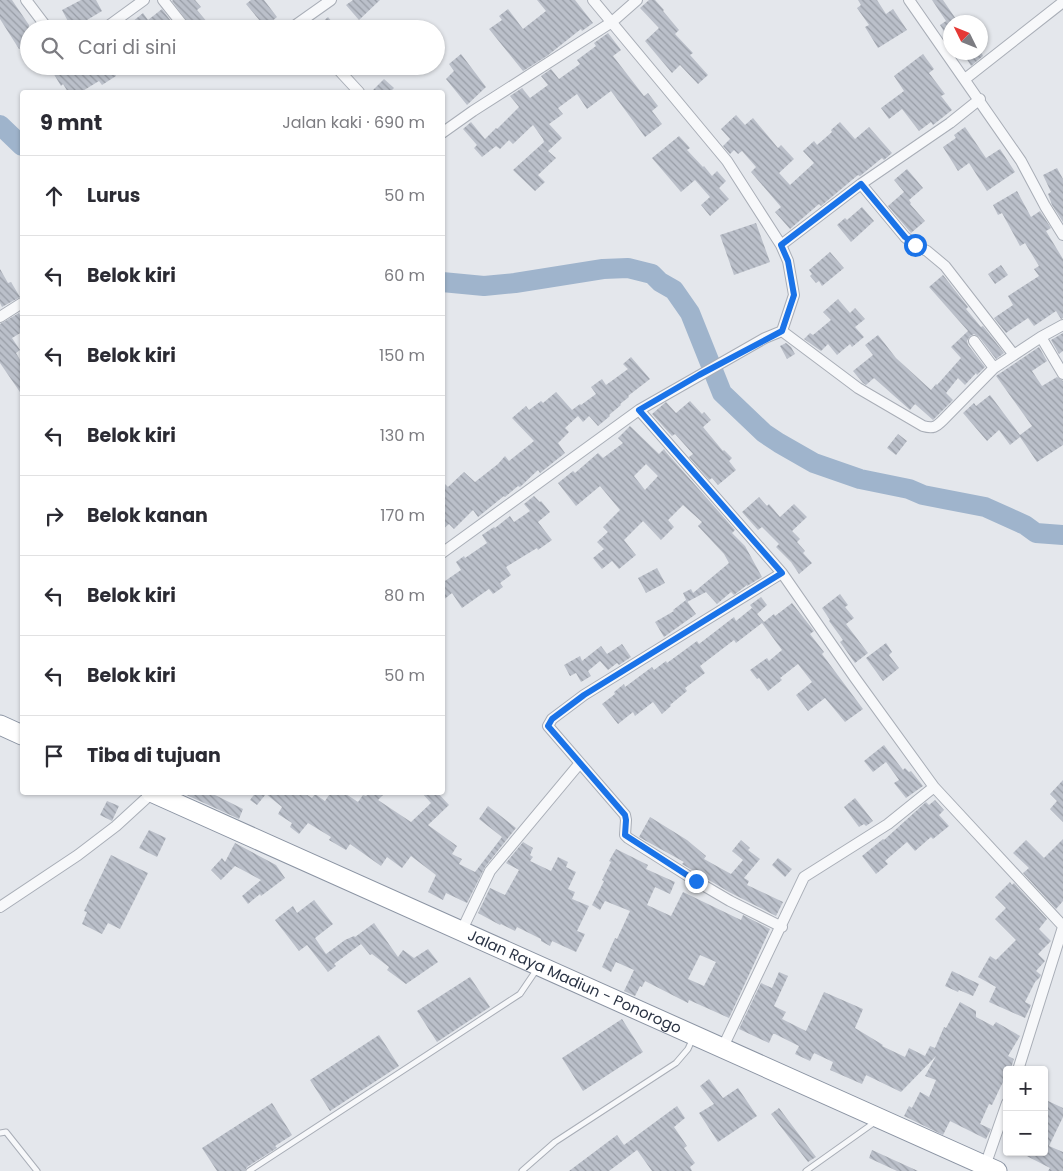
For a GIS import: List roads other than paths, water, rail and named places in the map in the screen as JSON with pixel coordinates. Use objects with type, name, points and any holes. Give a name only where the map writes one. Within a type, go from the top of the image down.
[{"type":"highway","points":[[0,725],[20,734]]},
{"type":"highway","name":"Jalan Raya Madiun - Ponorogo","points":[[156,795],[991,1168]]},
{"type":"street","points":[[26,0],[41,20]]},
{"type":"street","points":[[116,20],[144,0]]},
{"type":"street","points":[[163,0],[179,20]]},
{"type":"street","points":[[305,20],[331,0]]},
{"type":"street","points":[[445,551],[639,410],[699,375],[782,331],[794,295],[788,261],[781,245],[727,161],[593,0]]},
{"type":"street","points":[[445,131],[472,111],[612,22],[637,0]]},
{"type":"street","points":[[909,0],[980,99],[1021,161],[1062,229]]},
{"type":"street","points":[[964,79],[1063,2]]},
{"type":"street","points":[[343,75],[356,90]]},
{"type":"street","points":[[781,245],[861,184],[950,123],[980,99]]},
{"type":"street","points":[[861,184],[905,237],[927,251],[945,266],[1014,355]]},
{"type":"street","points":[[0,317],[20,304]]},
{"type":"street","points":[[782,331],[858,388],[923,426],[931,428],[936,427],[944,420],[994,368],[1063,325]]},
{"type":"street","points":[[1041,337],[1063,374]]},
{"type":"street","points":[[974,341],[994,368]]},
{"type":"street","points":[[639,410],[782,573],[934,787],[1063,927],[1019,1066]]},
{"type":"street","points":[[782,573],[584,695],[552,719],[549,724],[550,729],[625,815],[625,835],[628,838],[696,881],[782,927]]},
{"type":"street","points":[[461,932],[490,871],[580,763]]},
{"type":"street","points":[[722,1049],[782,927],[804,877],[888,824],[934,787]]},
{"type":"street","points":[[0,907],[78,855],[116,826],[150,795]]},
{"type":"street","points":[[991,1168],[1005,1111]]},
{"type":"lane","points":[[249,1171],[520,994],[538,966]]},
{"type":"lane","points":[[522,1171],[555,1142],[676,1063],[688,1049],[694,1036]]},
{"type":"lane","points":[[806,1171],[880,1118]]},
{"type":"lane","points":[[0,1133],[6,1132],[9,1135],[37,1171]]},
{"type":"waterway","points":[[0,125],[20,144]]},
{"type":"waterway","points":[[445,282],[484,286],[603,269],[628,268],[652,274],[660,282],[674,290],[690,313],[722,393],[764,433],[779,443],[814,463],[860,479],[909,489],[923,495],[985,507],[1025,525],[1036,533],[1063,535]]}]
